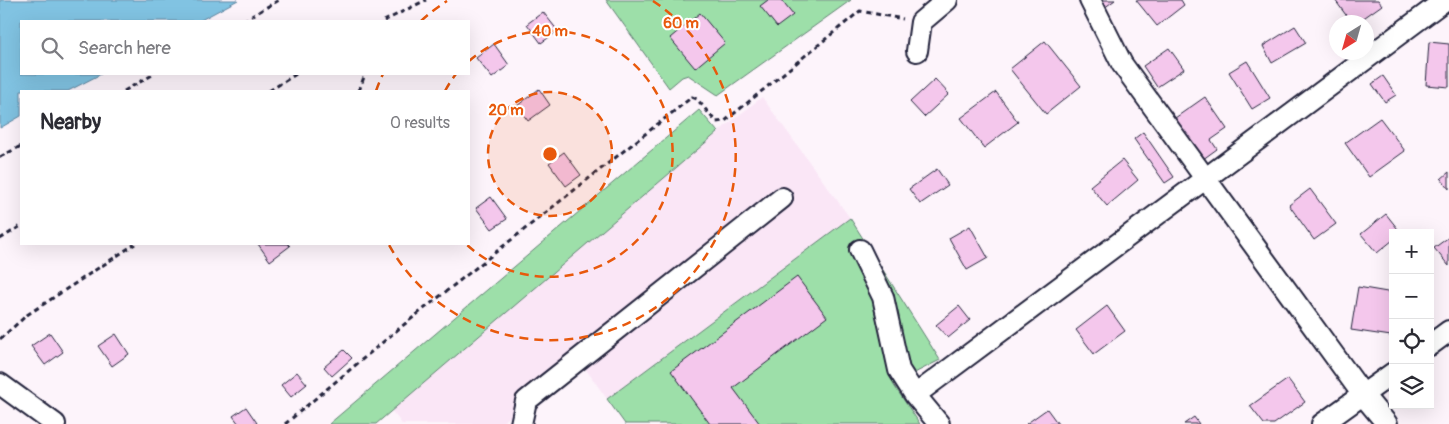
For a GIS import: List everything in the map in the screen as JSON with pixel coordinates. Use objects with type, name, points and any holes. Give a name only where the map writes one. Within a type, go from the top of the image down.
[{"type":"street","points":[[917,51],[921,22],[947,0]]},
{"type":"street","points":[[1090,0],[1122,64],[1363,395],[1387,424]]},
{"type":"street","points":[[915,395],[1444,0]]},
{"type":"street","points":[[521,424],[526,401],[782,198]]},
{"type":"street","points":[[860,250],[883,297],[899,370],[915,395],[939,424]]},
{"type":"street","points":[[1434,342],[1449,331]]},
{"type":"street","points":[[1322,424],[1389,376]]},
{"type":"street","points":[[0,384],[55,424]]},
{"type":"path","points":[[245,20],[279,0]]},
{"type":"path","points":[[386,20],[426,0]]},
{"type":"path","points":[[286,424],[401,327],[692,97],[697,99],[716,122],[725,121],[860,11],[921,22]]},
{"type":"path","points":[[126,90],[152,75]]},
{"type":"path","points":[[271,90],[294,75]]},
{"type":"path","points":[[358,90],[365,75]]},
{"type":"path","points":[[0,157],[20,147]]},
{"type":"path","points":[[0,239],[20,227]]},
{"type":"path","points":[[0,339],[27,315],[133,245]]},
{"type":"shaded area","points":[[762,97],[850,218],[607,399],[582,364],[500,424],[402,424],[391,410],[718,132]]},
{"type":"green space","points":[[606,0],[851,0],[718,95],[688,75],[682,77],[669,88]]},
{"type":"green space","points":[[699,110],[718,132],[376,424],[329,424]]},
{"type":"green space","points":[[850,218],[940,360],[893,384],[920,424],[625,424],[607,399]]},
{"type":"water","points":[[0,0],[238,0],[201,20],[20,20],[20,75],[99,75],[70,90],[20,90],[20,117],[0,128]]},
{"type":"building","points":[[768,0],[781,0],[793,15],[777,27],[760,6]]},
{"type":"building","points":[[1098,0],[1115,0],[1104,8]]},
{"type":"building","points":[[1136,0],[1181,0],[1184,5],[1157,26]]},
{"type":"building","points":[[1335,0],[1378,0],[1382,5],[1368,15],[1346,15]]},
{"type":"building","points":[[543,12],[558,31],[541,43],[527,24]]},
{"type":"building","points":[[700,13],[725,43],[695,68],[670,38]]},
{"type":"building","points":[[1295,26],[1306,43],[1272,63],[1263,46]]},
{"type":"building","points":[[1045,41],[1081,86],[1046,114],[1010,69]]},
{"type":"building","points":[[1429,42],[1449,44],[1449,87],[1426,85]]},
{"type":"building","points":[[494,44],[509,65],[492,78],[476,58]]},
{"type":"building","points":[[1169,48],[1184,69],[1157,87],[1143,66]]},
{"type":"building","points":[[1247,61],[1270,98],[1252,109],[1229,72]]},
{"type":"building","points":[[1383,76],[1396,95],[1385,102],[1372,84]]},
{"type":"building","points":[[935,79],[949,94],[924,117],[910,102]]},
{"type":"building","points":[[539,89],[550,105],[528,121],[517,106]]},
{"type":"building","points":[[996,92],[1018,122],[984,148],[961,118]]},
{"type":"building","points":[[1205,97],[1227,129],[1211,140],[1217,149],[1199,162],[1189,147],[1193,144],[1175,118]]},
{"type":"building","points":[[1380,118],[1405,151],[1369,177],[1345,143]]},
{"type":"building","points":[[1143,132],[1174,177],[1165,183],[1134,139]]},
{"type":"building","points":[[564,152],[581,175],[566,186],[549,163]]},
{"type":"building","points":[[1122,160],[1138,180],[1107,206],[1090,186]]},
{"type":"building","points":[[937,169],[948,185],[920,204],[909,189]]},
{"type":"building","points":[[1449,172],[1449,189],[1441,179]]},
{"type":"building","points":[[1310,189],[1336,224],[1314,240],[1289,205]]},
{"type":"building","points":[[491,197],[507,219],[492,229],[476,208]]},
{"type":"building","points":[[1386,214],[1398,229],[1389,229],[1389,243],[1377,253],[1361,234]]},
{"type":"building","points":[[970,226],[988,258],[967,270],[949,238]]},
{"type":"building","points":[[1449,237],[1449,266],[1434,248]]},
{"type":"building","points":[[259,245],[290,246],[270,261]]},
{"type":"building","points":[[797,277],[827,317],[733,388],[760,424],[710,424],[671,371]]},
{"type":"building","points":[[1358,287],[1389,292],[1389,336],[1351,330]]},
{"type":"building","points":[[959,306],[970,320],[948,338],[936,325]]},
{"type":"building","points":[[1107,306],[1125,331],[1094,354],[1076,330]]},
{"type":"building","points":[[50,333],[63,352],[45,365],[31,346]]},
{"type":"building","points":[[116,334],[129,354],[112,366],[98,346]]},
{"type":"building","points":[[344,350],[352,358],[332,376],[324,367]]},
{"type":"building","points":[[297,372],[307,384],[291,397],[281,385]]},
{"type":"building","points":[[1288,379],[1305,402],[1274,424],[1264,424],[1250,406]]},
{"type":"building","points":[[246,407],[256,424],[239,424],[233,416]]},
{"type":"building","points":[[1047,409],[1058,424],[1026,424]]},
{"type":"building","points":[[1194,417],[1199,424],[1184,424]]}]
